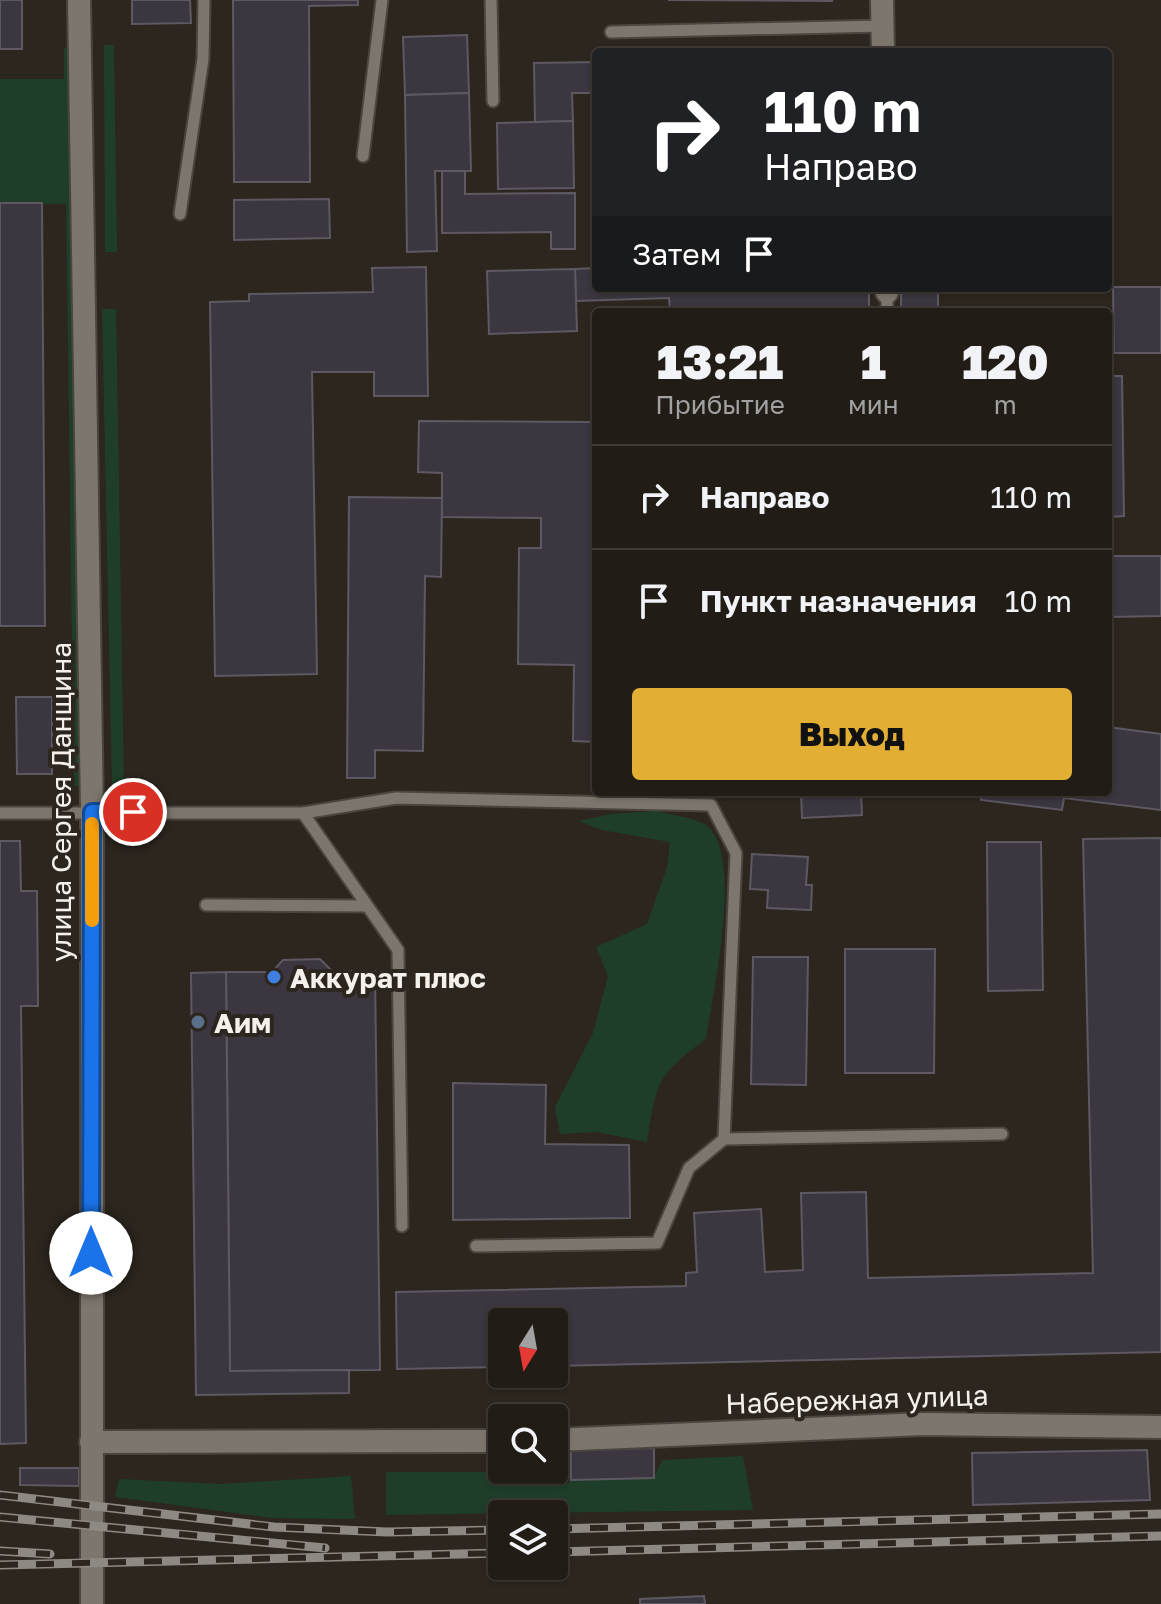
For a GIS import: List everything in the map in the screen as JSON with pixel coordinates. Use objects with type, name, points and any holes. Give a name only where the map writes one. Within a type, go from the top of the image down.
[{"type":"street","name":"улица Сергея Данщина","points":[[79,0],[92,812],[92,1604]]},
{"type":"street","points":[[882,0],[883,48]]},
{"type":"street","name":"Набережная улица","points":[[568,1439],[923,1424],[1161,1427]]},
{"type":"street","points":[[91,1442],[488,1441]]},
{"type":"lane","points":[[180,214],[203,59],[204,0]]},
{"type":"lane","points":[[363,156],[382,0]]},
{"type":"lane","points":[[491,0],[493,101]]},
{"type":"lane","points":[[611,32],[882,26]]},
{"type":"lane","points":[[0,813],[303,813],[396,798],[711,805],[736,853],[724,1139]]},
{"type":"lane","points":[[303,813],[398,950],[402,1226]]},
{"type":"lane","points":[[206,905],[367,906]]},
{"type":"lane","points":[[476,1246],[657,1243],[689,1168],[724,1139],[1002,1134]]},
{"type":"green space","points":[[104,45],[114,45],[117,252],[105,252]]},
{"type":"green space","points":[[73,47],[84,786],[74,786],[66,204],[0,203],[0,79],[64,79],[64,48]]},
{"type":"green space","points":[[102,309],[116,309],[124,785],[112,785]]},
{"type":"green space","points":[[656,811],[704,824],[716,839],[723,862],[723,925],[706,1039],[677,1062],[661,1082],[647,1142],[597,1132],[560,1134],[555,1107],[593,1033],[608,976],[596,947],[647,924],[667,868],[670,842],[602,830],[579,821],[611,814]]},
{"type":"green space","points":[[743,1456],[753,1510],[568,1513],[568,1500],[488,1500],[488,1514],[386,1515],[386,1472],[488,1472],[488,1484],[568,1484],[571,1480],[654,1478],[662,1460]]},
{"type":"green space","points":[[351,1476],[355,1519],[272,1518],[115,1497],[119,1479],[220,1484]]},
{"type":"building","points":[[0,0],[22,0],[22,49],[0,49]]},
{"type":"building","points":[[132,0],[190,0],[191,23],[132,24]]},
{"type":"building","points":[[233,0],[358,0],[358,5],[309,6],[310,182],[234,182]]},
{"type":"building","points":[[668,0],[832,0],[832,1]]},
{"type":"building","points":[[467,35],[469,93],[405,95],[403,37]]},
{"type":"building","points":[[592,62],[592,93],[572,93],[573,121],[535,122],[534,63]]},
{"type":"building","points":[[469,93],[471,171],[435,171],[437,251],[407,252],[405,95]]},
{"type":"building","points":[[573,121],[574,188],[498,189],[497,123]]},
{"type":"building","points":[[442,171],[465,171],[465,194],[575,193],[575,249],[551,249],[551,232],[442,233]]},
{"type":"building","points":[[329,199],[330,238],[234,240],[234,200]]},
{"type":"building","points":[[0,203],[42,203],[45,626],[0,626]]},
{"type":"building","points":[[426,267],[428,396],[374,396],[374,372],[312,372],[317,674],[215,676],[210,302],[249,301],[249,294],[373,292],[372,268]]},
{"type":"building","points":[[592,268],[592,292],[869,292],[869,308],[670,308],[669,298],[576,301],[575,269]]},
{"type":"building","points":[[575,269],[577,331],[489,334],[487,271]]},
{"type":"building","points":[[1113,287],[1161,287],[1161,353],[1114,353]]},
{"type":"building","points":[[901,292],[938,292],[938,308],[901,308]]},
{"type":"building","points":[[1112,376],[1122,376],[1124,516],[1112,517]]},
{"type":"building","points":[[419,421],[592,422],[592,742],[573,741],[574,665],[518,664],[519,548],[541,548],[541,518],[442,517],[442,473],[418,472]]},
{"type":"building","points":[[349,497],[442,498],[441,577],[425,576],[423,751],[375,750],[375,778],[347,778]]},
{"type":"building","points":[[1112,556],[1161,556],[1161,616],[1112,617]]},
{"type":"building","points":[[16,697],[52,697],[52,774],[17,774]]},
{"type":"building","points":[[1112,728],[1161,734],[1161,810],[1064,798],[1062,810],[981,800],[982,796],[1112,796]]},
{"type":"building","points":[[801,796],[861,796],[862,815],[802,818]]},
{"type":"building","points":[[1161,838],[1161,1352],[568,1366],[568,1308],[488,1308],[488,1367],[397,1369],[396,1292],[686,1286],[686,1273],[697,1272],[694,1213],[761,1209],[765,1272],[803,1270],[801,1193],[866,1192],[868,1278],[1093,1273],[1083,839]]},
{"type":"building","points":[[0,841],[20,841],[21,891],[37,891],[38,1006],[21,1006],[26,1443],[0,1444]]},
{"type":"building","points":[[987,842],[1041,842],[1043,990],[988,991]]},
{"type":"building","points":[[752,854],[808,857],[806,885],[812,885],[811,910],[767,908],[768,890],[750,889]]},
{"type":"building","points":[[845,949],[935,949],[934,1073],[845,1073]]},
{"type":"building","points":[[753,957],[808,957],[806,1085],[751,1084]]},
{"type":"building","points":[[320,959],[332,971],[375,971],[380,1370],[230,1371],[226,972],[272,972],[283,960]]},
{"type":"building","points":[[226,972],[230,1371],[349,1370],[349,1393],[196,1395],[191,973]]},
{"type":"building","points":[[453,1083],[546,1085],[545,1144],[629,1145],[630,1218],[453,1220]]},
{"type":"building","points":[[654,1448],[654,1478],[571,1480],[571,1450]]},
{"type":"building","points":[[1147,1450],[1150,1500],[973,1505],[972,1453]]},
{"type":"building","points":[[20,1468],[79,1468],[79,1486],[20,1485]]},
{"type":"building","points":[[704,1596],[705,1604],[640,1604],[640,1599]]},
{"type":"railway","points":[[0,1495],[274,1527],[387,1532],[488,1530]]},
{"type":"railway","points":[[568,1529],[1161,1514]]},
{"type":"railway","points":[[0,1517],[325,1548]]},
{"type":"railway","points":[[568,1552],[1161,1536]]},
{"type":"railway","points":[[0,1551],[50,1554]]},
{"type":"railway","points":[[0,1565],[488,1553]]},
{"type":"slow traffic","points":[[92,824],[92,920]]},
{"type":"place","name":"Аккурат плюс","points":[[274,977]]},
{"type":"place","name":"Аим","points":[[198,1022]]},
{"type":"route","points":[[91,1253],[92,812],[133,812]]}]
